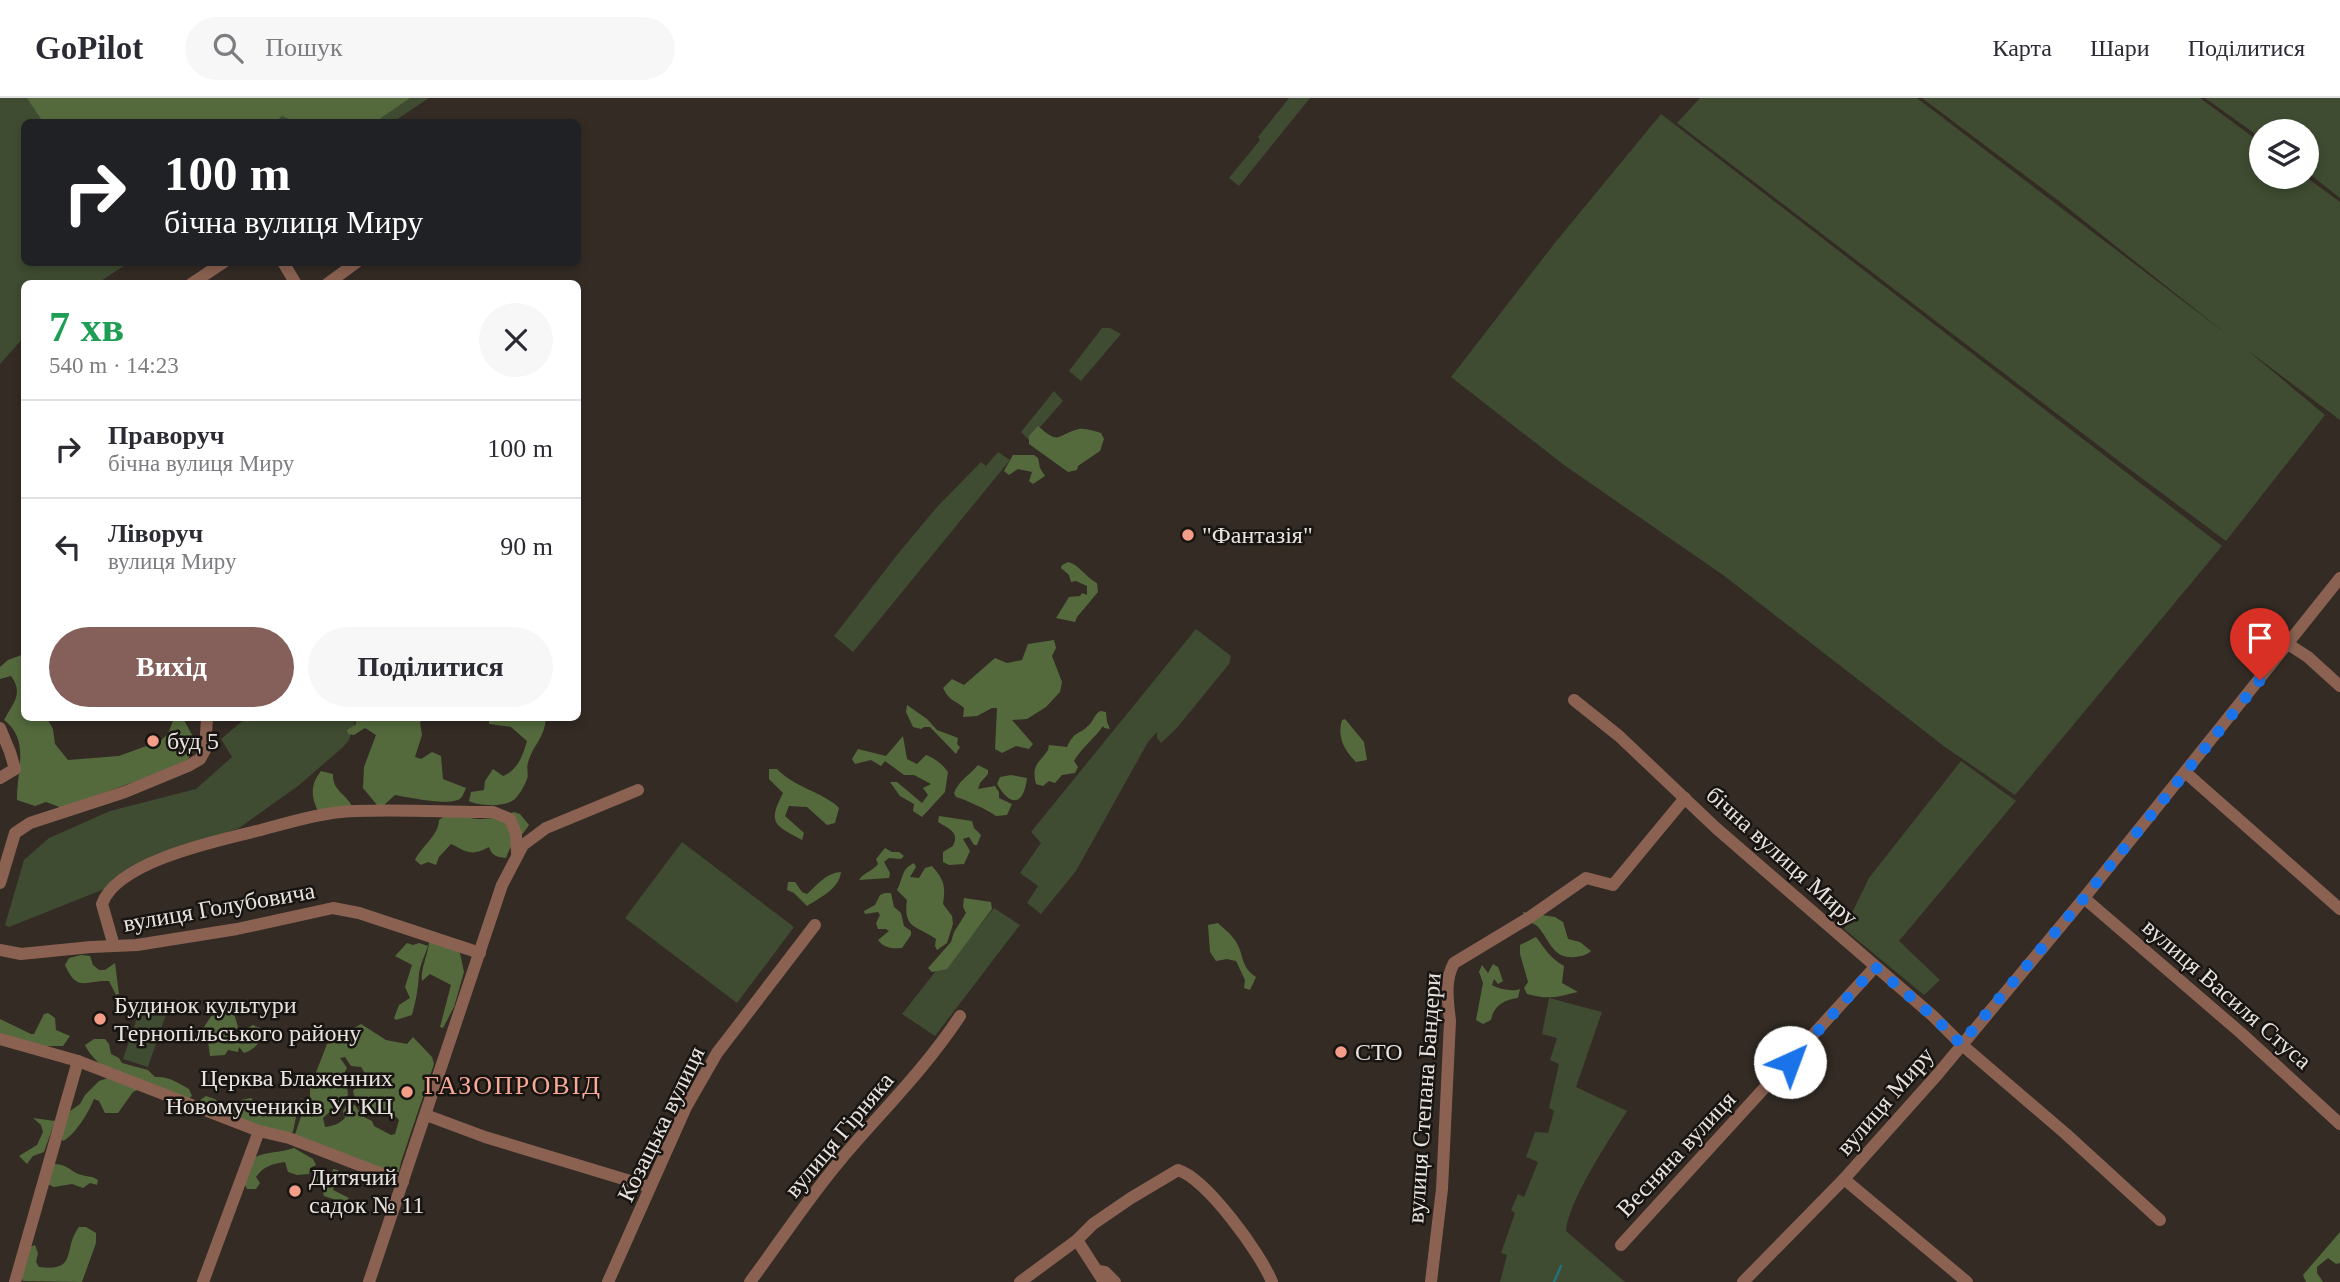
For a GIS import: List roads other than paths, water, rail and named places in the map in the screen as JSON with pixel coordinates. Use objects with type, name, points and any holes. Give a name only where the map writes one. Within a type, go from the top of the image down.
[{"type":"street","points":[[197,280],[218,266]]},
{"type":"street","points":[[332,280],[352,266]]},
{"type":"street","points":[[210,272],[215,280]]},
{"type":"street","name":"вулиця Миру","points":[[1742,1282],[1844,1180],[1929,1084],[2084,898],[2340,578]]},
{"type":"street","points":[[2288,644],[2308,657],[2340,686]]},
{"type":"street","name":"бічна вулиця Миру","points":[[1574,700],[1619,736],[1685,798],[2160,1220]]},
{"type":"street","points":[[0,883],[15,833],[30,823],[125,792],[200,759],[205,750],[207,721]]},
{"type":"street","points":[[0,728],[15,769],[0,778]]},
{"type":"street","points":[[2185,772],[2340,909]]},
{"type":"street","points":[[369,1282],[502,885],[517,853],[523,845],[546,828],[638,790]]},
{"type":"street","name":"вулиця Степана Бандери","points":[[1431,1282],[1444,1163],[1450,1021],[1447,993],[1449,972],[1454,962],[1527,919],[1586,878],[1613,885],[1685,798]]},
{"type":"street","points":[[114,946],[102,904],[111,888],[137,871],[191,846],[301,820],[352,811],[493,812],[510,819],[516,834],[517,853]]},
{"type":"street","name":"вулиця Василя Стуса","points":[[2084,898],[2241,1033],[2340,1124]]},
{"type":"street","name":"вулиця Голубовича","points":[[0,950],[21,954],[184,939],[333,908],[359,913],[480,953]]},
{"type":"street","name":"Козацька вулиця","points":[[608,1282],[687,1107],[717,1053],[815,925]]},
{"type":"street","name":"Весняна вулиця","points":[[1621,1245],[1875,967]]},
{"type":"street","name":"вулиця Гірняка","points":[[750,1282],[853,1145],[902,1092],[961,1016]]},
{"type":"street","points":[[0,1039],[78,1061],[259,1131],[289,1138],[403,1182]]},
{"type":"street","points":[[15,1282],[78,1061]]},
{"type":"street","points":[[426,1115],[485,1137],[650,1187]]},
{"type":"street","points":[[203,1282],[259,1131]]},
{"type":"street","points":[[1020,1282],[1077,1240],[1093,1224],[1178,1170],[1192,1176],[1238,1228],[1264,1264],[1272,1282]]},
{"type":"street","points":[[1844,1180],[1967,1282]]},
{"type":"street","points":[[1077,1240],[1101,1276],[1105,1272],[1115,1282]]},
{"type":"waterway","points":[[1554,1282],[1561,1266]]},
{"type":"place","name":"\"Фантазія\"","points":[[1188,535]]},
{"type":"place","name":"буд 5","points":[[153,741]]},
{"type":"place","name":"Будинок культури Тернопільського району","points":[[100,1019]]},
{"type":"place","name":"СТО","points":[[1341,1052]]},
{"type":"place","name":"Церква Блаженних Новомучеників УГКЦ","points":[[407,1092]]},
{"type":"place","name":"Дитячий садок № 11","points":[[295,1191]]},
{"type":"district","name":"ГАЗОПРОВІД","points":[[513,1085]]}]
